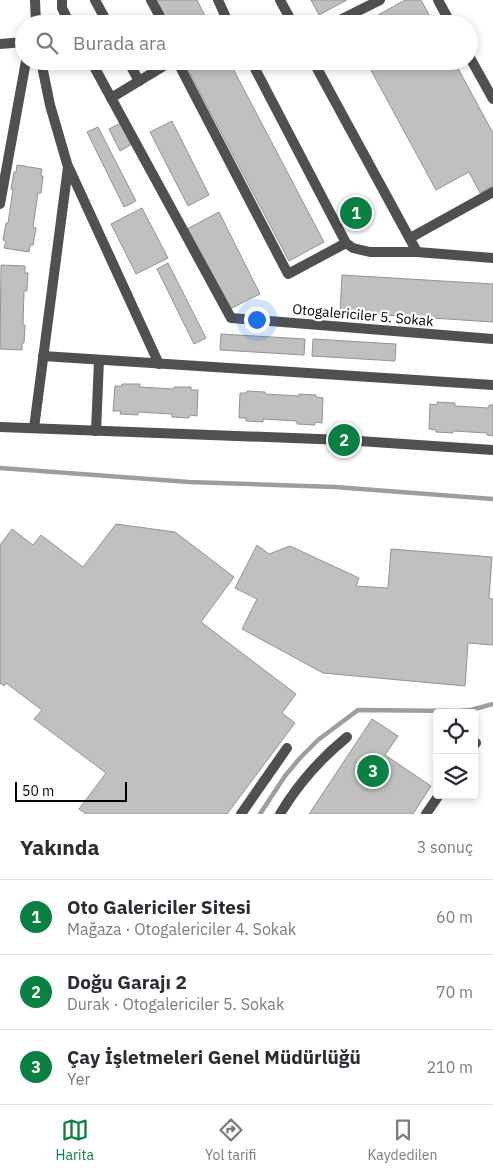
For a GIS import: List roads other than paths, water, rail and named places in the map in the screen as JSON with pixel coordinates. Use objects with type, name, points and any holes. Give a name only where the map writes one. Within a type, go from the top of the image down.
[{"type":"street","points":[[35,0],[35,15]]},
{"type":"street","points":[[62,0],[62,8],[66,15]]},
{"type":"street","points":[[95,0],[103,15]]},
{"type":"street","points":[[152,0],[160,15]]},
{"type":"street","points":[[218,0],[225,15]]},
{"type":"street","points":[[280,0],[288,15]]},
{"type":"street","points":[[350,15],[380,0]]},
{"type":"street","points":[[438,0],[447,15]]},
{"type":"street","points":[[0,44],[15,43]]},
{"type":"street","points":[[0,204],[24,70]]},
{"type":"street","points":[[43,70],[50,106],[68,167],[159,364]]},
{"type":"street","points":[[96,70],[111,98],[157,70]]},
{"type":"street","points":[[133,70],[139,81]]},
{"type":"street","points":[[182,70],[288,274],[346,242]]},
{"type":"street","points":[[258,70],[346,242],[354,248],[370,252],[417,252],[493,258]]},
{"type":"street","points":[[318,70],[417,252]]},
{"type":"street","points":[[477,70],[493,99]]},
{"type":"street","name":"Otogalericiler 5. Sokak","points":[[111,98],[231,318],[493,339]]},
{"type":"street","points":[[34,428],[68,167]]},
{"type":"street","points":[[410,238],[493,192]]},
{"type":"street","points":[[43,356],[493,385]]},
{"type":"street","points":[[96,431],[99,360]]},
{"type":"street","points":[[0,427],[344,440],[493,450]]},
{"type":"street","points":[[280,814],[316,765],[347,737]]},
{"type":"street","points":[[241,814],[288,748]]},
{"type":"street","points":[[426,814],[436,799]]},
{"type":"waterway","points":[[0,468],[189,482],[335,487],[493,499]]},
{"type":"waterway","points":[[260,814],[285,776],[300,758],[318,740],[358,710],[457,711],[471,710],[493,704]]},
{"type":"place","name":"Oto Galericiler Sitesi","points":[[356,213]]},
{"type":"place","name":"Doğu Garajı 2","points":[[344,440]]},
{"type":"place","name":"Çay İşletmeleri Genel Müdürlüğü","points":[[373,771]]}]
